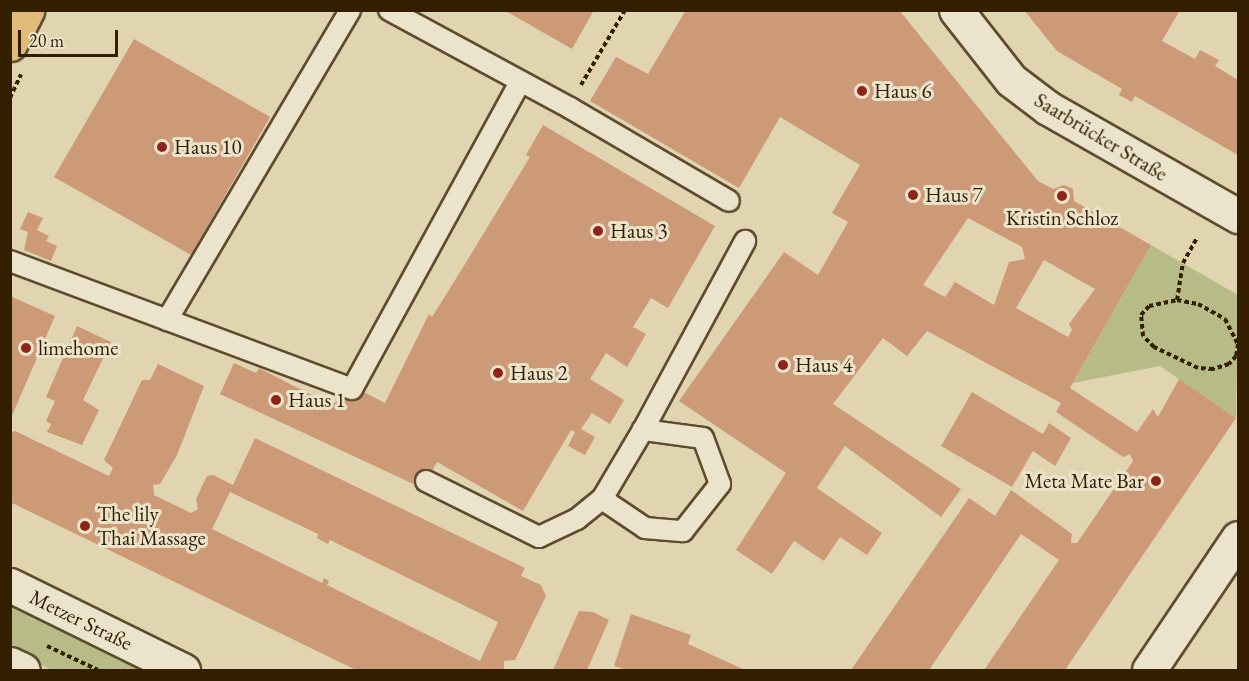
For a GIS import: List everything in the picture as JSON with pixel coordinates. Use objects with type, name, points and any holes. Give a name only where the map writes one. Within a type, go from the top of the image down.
[{"type":"main road","points":[[10,44],[27,10]]},
{"type":"street","name":"Saarbrücker Straße","points":[[956,10],[1011,80],[1048,108],[1239,216]]},
{"type":"street","points":[[1149,670],[1239,538]]},
{"type":"street","name":"Metzer Straße","points":[[10,585],[183,670]]},
{"type":"street","points":[[10,664],[23,670]]},
{"type":"lane","points":[[167,320],[350,10]]},
{"type":"lane","points":[[389,10],[570,108],[729,201]]},
{"type":"lane","points":[[10,261],[352,389],[520,82]]},
{"type":"lane","points":[[426,481],[539,537],[577,519],[602,499],[644,430],[745,241]]},
{"type":"lane","points":[[602,499],[645,528],[683,531],[720,484],[703,438],[644,430]]},
{"type":"path","points":[[570,108],[625,10]]},
{"type":"path","points":[[1177,300],[1183,263],[1197,238]]},
{"type":"path","points":[[1177,300],[1198,304],[1225,319],[1238,344],[1237,356],[1229,364],[1213,369],[1198,368],[1154,347],[1143,336],[1142,315],[1149,306],[1177,300]]},
{"type":"path","points":[[40,642],[98,670]]},
{"type":"green space","points":[[1151,245],[1238,295],[1236,418],[1160,366],[1073,383]]},
{"type":"green space","points":[[10,604],[149,670],[52,670],[11,651]]},
{"type":"building","points":[[504,10],[594,10],[572,49]]},
{"type":"building","points":[[686,10],[899,10],[1038,181],[1053,189],[1064,185],[1073,189],[1074,201],[1151,245],[1070,388],[1137,432],[1153,409],[1158,417],[1179,379],[1236,418],[1065,670],[984,670],[1059,560],[1021,534],[929,670],[851,670],[969,498],[995,516],[1011,490],[1072,534],[1071,543],[1077,543],[1133,461],[1130,454],[1123,457],[1056,412],[1061,403],[927,331],[907,356],[883,338],[833,404],[961,489],[941,517],[845,446],[817,488],[882,533],[867,555],[840,537],[824,561],[794,541],[772,574],[736,550],[786,473],[679,401],[784,252],[818,275],[848,222],[832,213],[860,165],[780,117],[739,188],[590,101],[616,57],[648,74]],"holes":[[[968,218],[1022,247],[1025,259],[1009,262],[994,305],[955,282],[945,297],[923,285]],[[1044,260],[1095,289],[1069,324],[1072,330],[1068,337],[1016,308]]]},
{"type":"building","points":[[1024,10],[1180,10],[1162,41],[1195,59],[1200,50],[1219,60],[1215,66],[1238,80],[1238,155],[1135,96],[1132,102],[1119,95],[1122,89],[1057,51]]},
{"type":"building","name":"Haus 10","points":[[134,39],[270,117],[191,255],[54,177]]},
{"type":"building","name":"Haus 2","points":[[543,125],[715,226],[668,308],[651,298],[633,327],[646,334],[627,367],[606,353],[590,379],[624,400],[610,424],[592,413],[581,429],[595,437],[585,455],[568,446],[575,432],[571,430],[523,511],[437,462],[422,488],[220,394],[234,363],[256,373],[259,368],[331,405],[358,389],[385,403],[429,314],[432,317],[530,157],[526,155]]},
{"type":"building","points":[[28,212],[43,218],[37,230],[49,236],[46,241],[57,246],[51,261],[24,250],[28,232],[20,229]]},
{"type":"building","name":"limehome","points":[[10,296],[55,316],[10,420]]},
{"type":"building","points":[[77,326],[111,342],[83,400],[99,410],[82,445],[47,432],[51,424],[46,421],[55,401],[46,397]]},
{"type":"building","points":[[158,364],[204,386],[177,455],[160,484],[153,485],[154,495],[191,513],[198,509],[196,499],[207,476],[213,475],[233,485],[255,438],[525,568],[521,576],[541,585],[546,596],[515,660],[504,661],[504,670],[356,670],[10,502],[10,434],[15,431],[109,476],[113,468],[104,460],[142,380],[150,380]],"holes":[[[230,492],[318,534],[317,538],[328,544],[330,540],[498,622],[480,661],[327,585],[329,581],[324,578],[322,583],[212,529]]]},
{"type":"building","points":[[972,392],[1043,434],[1049,423],[1071,438],[1055,466],[1033,451],[1012,487],[941,446]]},
{"type":"building","points":[[579,611],[593,612],[609,620],[587,670],[553,670]]},
{"type":"building","points":[[631,614],[691,635],[688,644],[745,670],[627,670],[614,666]]},
{"type":"place","name":"Haus 6","points":[[862,91]]},
{"type":"place","name":"Haus 10","points":[[162,147]]},
{"type":"place","name":"Haus 7","points":[[913,195]]},
{"type":"place","name":"Kristin Schloz","points":[[1062,196]]},
{"type":"place","name":"Haus 3","points":[[598,231]]},
{"type":"place","name":"limehome","points":[[26,348]]},
{"type":"place","name":"Haus 4","points":[[783,365]]},
{"type":"place","name":"Haus 2","points":[[498,373]]},
{"type":"place","name":"Haus 1","points":[[276,400]]},
{"type":"place","name":"Meta Mate Bar","points":[[1156,481]]},
{"type":"place","name":"The lily Thai Massage","points":[[85,526]]}]
